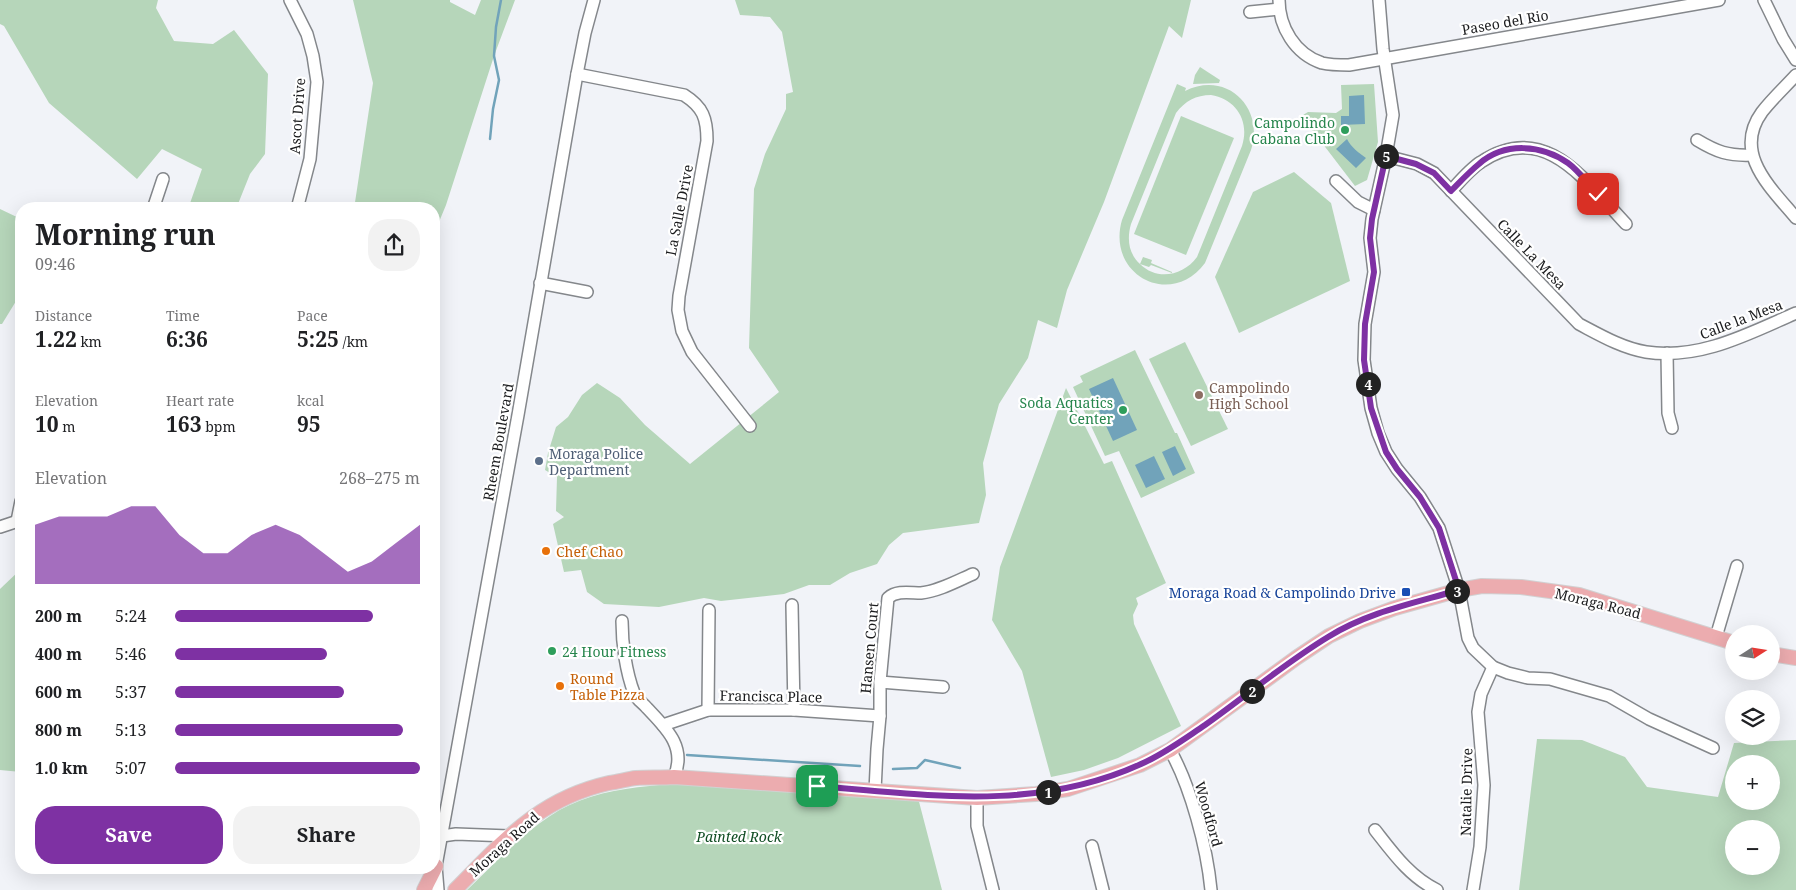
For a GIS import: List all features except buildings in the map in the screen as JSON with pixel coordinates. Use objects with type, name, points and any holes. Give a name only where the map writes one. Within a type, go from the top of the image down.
[{"type":"main road","name":"Moraga Road","points":[[455,890],[509,836],[546,807],[571,795],[634,778],[674,777],[977,798],[1036,794],[1068,789],[1140,765],[1170,750],[1296,658],[1330,636],[1360,621],[1394,608],[1459,590],[1482,586],[1521,587],[1559,591],[1611,604],[1725,640]]},
{"type":"main road","points":[[1780,655],[1796,658]]},
{"type":"main road","name":"Moraga Road","points":[[468,890],[522,836],[551,815],[574,803],[601,794],[635,787],[732,781]]},
{"type":"main road","points":[[424,890],[432,874]]},
{"type":"street","name":"Ascot Drive","points":[[290,0],[307,34],[314,56],[317,82],[310,159],[299,202]]},
{"type":"street","name":"Rheem Boulevard","points":[[440,846],[517,424],[577,74],[594,0]]},
{"type":"street","points":[[1379,0],[1393,115],[1370,238],[1374,272],[1365,324],[1364,360],[1371,408],[1386,452],[1420,497],[1439,528],[1459,590],[1468,638],[1473,648],[1493,667],[1508,673],[1528,678],[1550,679],[1609,696],[1649,720],[1713,748]]},
{"type":"street","name":"Paseo del Rio","points":[[1279,5],[1283,27],[1295,45],[1310,58],[1323,63],[1349,65],[1720,0]]},
{"type":"street","points":[[1764,0],[1783,39],[1796,60]]},
{"type":"street","points":[[1250,12],[1279,5]]},
{"type":"street","name":"La Salle Drive","points":[[577,74],[684,95],[696,103],[703,115],[707,130],[707,141],[678,310],[682,331],[692,352],[750,426]]},
{"type":"street","points":[[1796,75],[1762,113],[1752,132],[1752,156],[1762,176],[1796,218]]},
{"type":"street","points":[[1697,140],[1713,150],[1733,156],[1752,156]]},
{"type":"street","points":[[1451,191],[1480,163],[1495,153],[1514,148],[1531,148],[1544,151],[1569,164],[1626,224]]},
{"type":"street","name":"Calle La Mesa","points":[[1386,156],[1416,164],[1434,173],[1579,324],[1626,346],[1646,352],[1667,353]]},
{"type":"street","points":[[155,202],[163,179]]},
{"type":"street","points":[[1336,182],[1358,202],[1374,210]]},
{"type":"street","points":[[540,283],[586,292]]},
{"type":"street","name":"Calle la Mesa","points":[[1667,353],[1700,351],[1732,341],[1796,313]]},
{"type":"street","points":[[1667,353],[1668,413],[1672,428]]},
{"type":"street","points":[[0,527],[15,521]]},
{"type":"street","points":[[1716,637],[1738,566]]},
{"type":"street","name":"Hansen Court","points":[[875,790],[880,716],[880,682],[888,598],[899,593],[935,590],[973,574]]},
{"type":"street","points":[[792,605],[794,710]]},
{"type":"street","points":[[708,710],[709,610]]},
{"type":"street","points":[[622,621],[622,641],[635,695],[673,737],[676,746],[678,769],[674,777]]},
{"type":"street","name":"Natalie Drive","points":[[1473,890],[1480,847],[1484,785],[1478,712],[1481,694],[1493,667]]},
{"type":"street","points":[[880,682],[943,687]]},
{"type":"street","name":"Francisca Place","points":[[664,725],[708,710],[794,710],[880,716]]},
{"type":"street","name":"Woodford","points":[[1170,750],[1177,763],[1194,812],[1206,859],[1211,890]]},
{"type":"street","points":[[977,798],[977,826],[993,890]]},
{"type":"street","points":[[1375,830],[1403,865],[1431,887],[1438,890]]},
{"type":"street","points":[[442,836],[456,834],[509,836]]},
{"type":"street","points":[[1092,846],[1103,890]]},
{"type":"street","name":"Rheem Boulevard","points":[[437,874],[438,890]]},
{"type":"green space","points":[[0,0],[158,0],[156,8],[174,41],[213,44],[234,30],[268,74],[265,154],[250,174],[239,202],[190,202],[202,169],[162,149],[137,179],[49,103],[4,26],[0,24]]},
{"type":"green space","points":[[353,0],[450,0],[450,2],[475,15],[481,0],[515,0],[494,56],[440,220],[440,202],[355,202],[373,83]]},
{"type":"green space","points":[[735,0],[1191,0],[1182,38],[1169,26],[1104,202],[1067,290],[1057,328],[1038,320],[1028,358],[999,404],[983,463],[986,495],[979,523],[903,533],[889,545],[877,564],[850,573],[830,585],[809,585],[784,594],[721,601],[704,598],[659,607],[604,604],[587,592],[581,570],[564,572],[553,524],[564,517],[556,511],[557,477],[545,470],[556,427],[568,417],[582,395],[597,383],[620,398],[645,425],[690,464],[779,392],[749,348],[754,189],[765,154],[786,109],[786,94],[793,92],[782,32],[770,17],[740,15]]},
{"type":"green space","points":[[1200,67],[1220,80],[1219,83],[1193,84],[1195,75]]},
{"type":"green space","points":[[1177,84],[1186,88],[1185,91],[1200,86],[1215,85],[1228,89],[1239,96],[1247,107],[1252,120],[1254,134],[1251,150],[1205,263],[1191,277],[1175,283],[1160,284],[1145,279],[1132,270],[1123,256],[1120,240],[1122,220]],"holes":[[[1211,95],[1228,101],[1239,113],[1244,128],[1244,137],[1197,257],[1185,268],[1170,274],[1154,273],[1136,260],[1130,245],[1131,224],[1176,113],[1187,102],[1200,96]]]},
{"type":"green space","name":"Campolindo Cabana Club","points":[[1374,84],[1378,142],[1367,180],[1355,186],[1303,118],[1303,115],[1308,112],[1336,113],[1342,109],[1341,85]]},
{"type":"green space","points":[[1181,116],[1234,138],[1186,255],[1134,234]]},
{"type":"green space","points":[[1294,172],[1331,203],[1350,281],[1239,333],[1215,277],[1253,192]]},
{"type":"green space","points":[[0,209],[15,216],[15,303],[2,324],[0,324]]},
{"type":"green space","points":[[1143,257],[1152,260],[1151,263],[1172,273],[1151,265],[1149,267],[1140,264]]},
{"type":"green space","points":[[1185,342],[1228,429],[1191,446],[1149,359]]},
{"type":"green space","name":"Soda Aquatics Center","points":[[1135,350],[1195,473],[1141,498],[1119,451],[1105,456],[1073,387],[1083,382],[1080,376]]},
{"type":"green space","points":[[1066,388],[1104,464],[1112,461],[1166,583],[1136,598],[1138,604],[1133,615],[1134,624],[1181,726],[1118,758],[1084,770],[1051,777],[1022,671],[992,620],[1000,567]]},
{"type":"green space","points":[[15,575],[15,771],[0,770],[0,589]]},
{"type":"green space","points":[[1537,739],[1582,740],[1625,757],[1647,787],[1718,797],[1725,773],[1725,810],[1780,810],[1780,755],[1730,755],[1733,745],[1780,745],[1780,741],[1796,740],[1796,890],[1519,890]]},
{"type":"green space","name":"Painted Rock","points":[[732,781],[917,794],[942,890],[467,890],[528,832],[550,816],[570,805],[591,797],[638,787]]},
{"type":"water","points":[[1364,95],[1365,124],[1341,125],[1341,116],[1349,116],[1349,96]]},
{"type":"water","points":[[1347,139],[1366,158],[1356,168],[1336,149]]},
{"type":"water","points":[[1113,378],[1137,430],[1113,441],[1089,389]]},
{"type":"water","points":[[1175,446],[1186,469],[1173,476],[1162,452]]},
{"type":"water","points":[[1154,456],[1165,479],[1146,488],[1135,465]]},
{"type":"waterway","points":[[490,139],[493,109],[499,80],[494,56],[496,27],[501,0]]},
{"type":"waterway","points":[[687,755],[860,766]]},
{"type":"waterway","points":[[893,769],[917,768],[925,760],[960,768]]},
{"type":"place","name":"Campolindo Cabana Club","points":[[1345,130]]},
{"type":"place","name":"Campolindo High School","points":[[1199,395]]},
{"type":"place","name":"Soda Aquatics Center","points":[[1123,410]]},
{"type":"place","name":"Moraga Police Department","points":[[539,461]]},
{"type":"place","name":"Chef Chao","points":[[546,551]]},
{"type":"place","name":"Moraga Road & Campolindo Drive","points":[[1406,592]]},
{"type":"place","name":"24 Hour Fitness","points":[[552,651]]},
{"type":"place","name":"Round Table Pizza","points":[[560,686]]},
{"type":"route","points":[[817,786],[977,798],[1036,794],[1068,789],[1140,765],[1170,750],[1296,658],[1330,636],[1360,621],[1394,608],[1459,590],[1439,528],[1420,497],[1386,452],[1371,408],[1364,360],[1365,324],[1374,272],[1370,238],[1372,219],[1386,156],[1416,164],[1434,173],[1451,191],[1480,163],[1495,153],[1514,148],[1531,148],[1557,156],[1569,164],[1598,194]]}]
